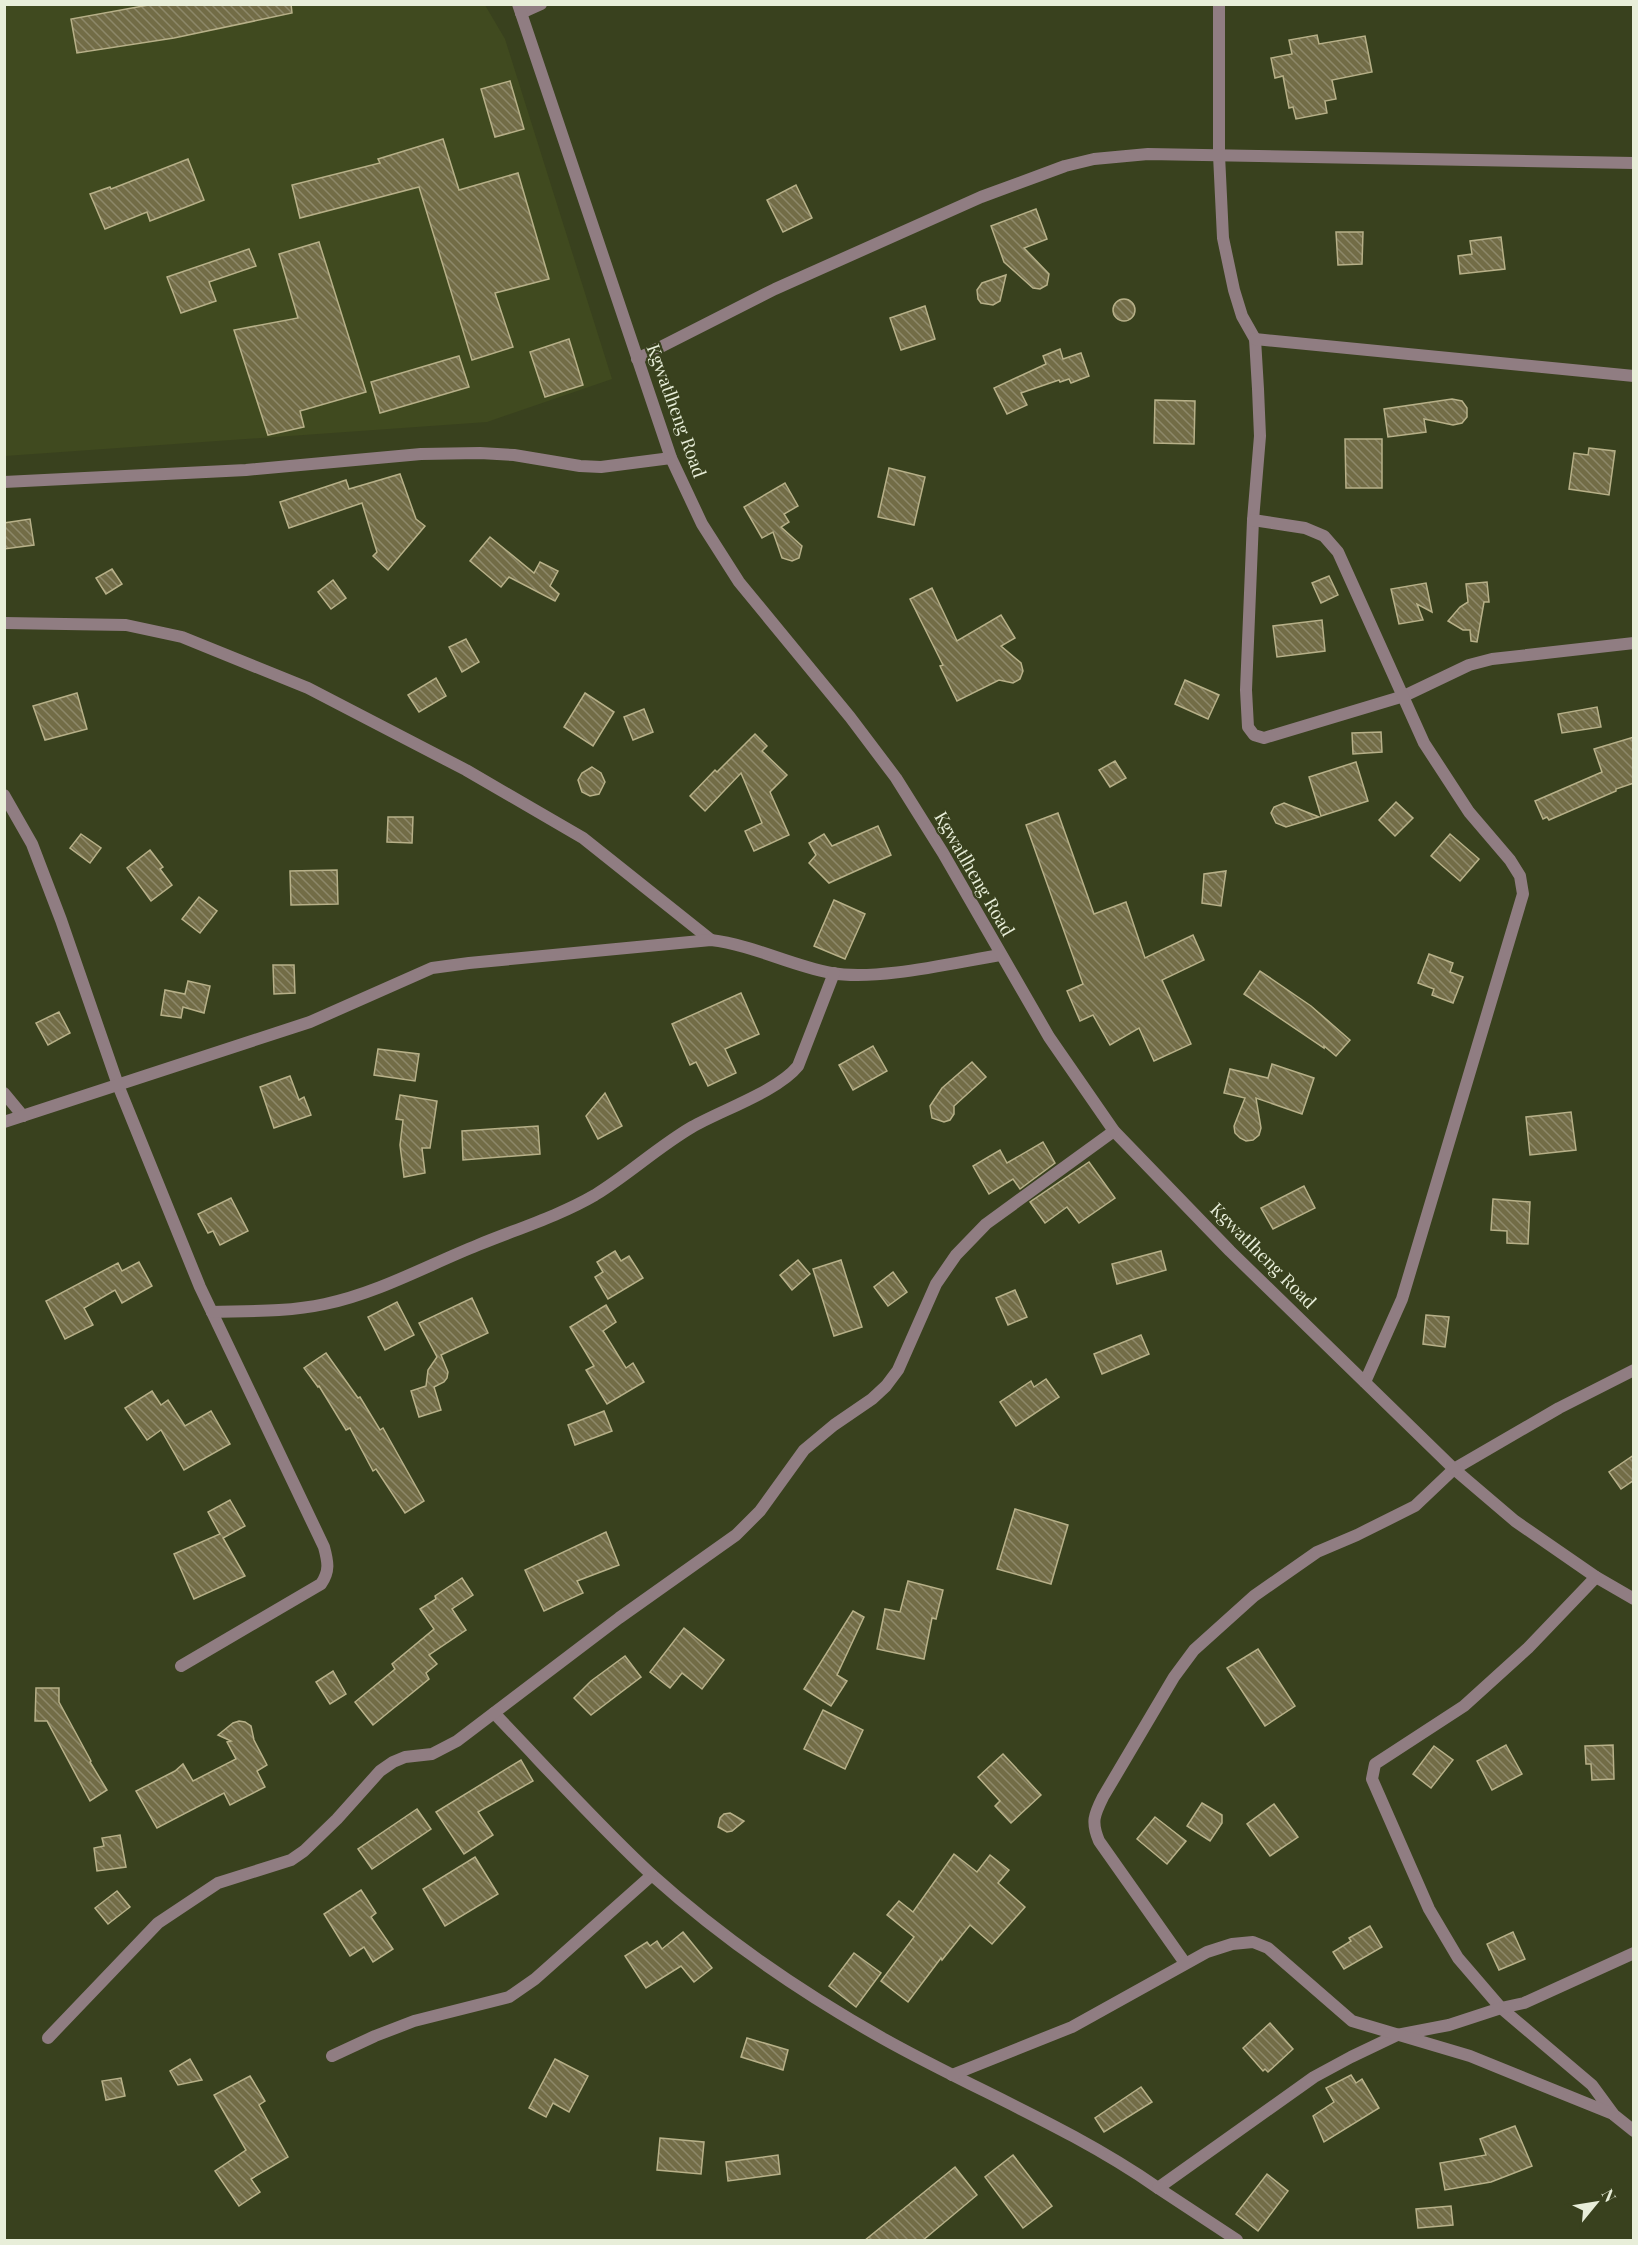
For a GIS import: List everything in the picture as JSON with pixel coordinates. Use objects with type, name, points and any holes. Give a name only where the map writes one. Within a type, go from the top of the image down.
[{"type":"street","points":[[519,9],[541,4]]},
{"type":"street","points":[[1219,4],[1219,155],[1225,249],[1242,316],[1255,339],[1260,436],[1253,520],[1246,690],[1248,727],[1254,735],[1264,738],[1404,696],[1469,665],[1492,659],[1634,643]]},
{"type":"street","name":"Kgwatlheng Road","points":[[519,9],[670,458],[702,524],[739,582],[850,717],[896,778],[943,852],[1049,1037],[1114,1131],[1230,1251],[1454,1469],[1515,1521],[1596,1577],[1634,1599]]},
{"type":"street","points":[[638,359],[775,289],[928,220],[1037,176],[1094,159],[1148,154],[1634,163]]},
{"type":"street","points":[[1255,339],[1634,376]]},
{"type":"street","points":[[4,482],[246,470],[422,454],[514,455],[580,466],[601,467],[670,458]]},
{"type":"street","points":[[1253,520],[1305,528],[1324,536],[1338,552],[1424,743],[1469,812],[1510,860],[1520,876],[1523,894],[1402,1299],[1365,1382]]},
{"type":"street","points":[[4,623],[126,625],[182,637],[308,688],[465,770],[583,838],[711,940]]},
{"type":"street","points":[[4,795],[36,854],[118,1085],[212,1312],[324,1547],[329,1564],[327,1575],[321,1584],[181,1666]]},
{"type":"street","points":[[4,1122],[310,1022],[432,968],[711,940],[734,942],[813,969],[834,973],[901,972],[1000,955]]},
{"type":"street","points":[[212,1312],[305,1307],[351,1297],[592,1196],[627,1175],[680,1134],[714,1114],[759,1094],[793,1072],[798,1066],[834,973]]},
{"type":"street","points":[[4,1093],[23,1116]]},
{"type":"street","points":[[48,2038],[158,1923],[218,1883],[291,1860],[304,1851],[337,1819],[380,1771],[405,1757],[432,1754],[444,1749],[619,1618],[736,1535],[760,1511],[804,1450],[886,1386],[898,1370],[936,1284],[956,1255],[986,1224],[1114,1131]]},
{"type":"street","points":[[1185,1963],[1099,1841],[1093,1826],[1096,1810],[1103,1797],[1174,1677],[1194,1650],[1254,1596],[1317,1552],[1415,1506],[1454,1469],[1559,1408],[1634,1370]]},
{"type":"street","points":[[1596,1577],[1528,1648],[1479,1693],[1449,1717],[1376,1764],[1372,1770],[1372,1779],[1429,1909],[1458,1958],[1501,2008],[1592,2085],[1614,2115],[1634,2131]]},
{"type":"street","points":[[494,1713],[652,1875],[716,1928],[772,1968],[884,2039],[1028,2111],[1131,2170],[1237,2241]]},
{"type":"street","points":[[332,2056],[414,2021],[516,1993],[535,1979],[652,1875]]},
{"type":"street","points":[[952,2075],[1072,2027],[1207,1952],[1232,1944],[1253,1942],[1268,1948],[1352,2021],[1470,2056],[1614,2115]]},
{"type":"street","points":[[1158,2188],[1314,2077],[1351,2057],[1397,2035],[1449,2025],[1524,2003],[1634,1953]]},
{"type":"shaded area","points":[[5,5],[485,5],[505,39],[612,379],[487,422],[5,456]]},
{"type":"building","points":[[154,4],[291,4],[292,13],[174,38],[77,53],[71,19]]},
{"type":"building","points":[[1317,35],[1319,44],[1365,36],[1372,72],[1332,80],[1336,99],[1325,101],[1327,113],[1296,119],[1293,107],[1289,108],[1283,76],[1275,78],[1271,58],[1292,54],[1289,40]]},
{"type":"building","points":[[510,81],[524,129],[495,137],[481,89]]},
{"type":"building","points":[[443,139],[459,190],[518,173],[549,279],[495,293],[513,347],[472,360],[419,187],[300,218],[292,185],[380,163],[378,159]]},
{"type":"building","points":[[188,159],[204,200],[150,221],[147,212],[105,229],[90,194],[110,187],[111,189]]},
{"type":"building","points":[[796,185],[812,218],[783,232],[767,200]]},
{"type":"building","points":[[1036,209],[1047,239],[1024,248],[1049,274],[1047,285],[1040,289],[1033,288],[1004,262],[991,226]]},
{"type":"building","points":[[1336,232],[1363,232],[1362,264],[1338,265]]},
{"type":"building","points":[[1501,237],[1505,269],[1460,274],[1458,256],[1472,254],[1470,241]]},
{"type":"building","points":[[319,242],[366,392],[300,411],[304,427],[268,435],[234,330],[298,318],[279,254]]},
{"type":"building","points":[[249,249],[256,266],[209,282],[216,301],[181,313],[167,277]]},
{"type":"building","points":[[1006,275],[1000,301],[993,305],[981,303],[977,290],[982,283]]},
{"type":"building","points":[[1120,299],[1128,299],[1135,306],[1135,314],[1128,321],[1120,321],[1113,314],[1113,306]]},
{"type":"building","points":[[925,306],[935,339],[901,350],[890,318]]},
{"type":"building","points":[[569,339],[583,385],[545,397],[530,352]]},
{"type":"building","points":[[1060,349],[1063,359],[1081,353],[1089,376],[1071,383],[1069,379],[1060,382],[1059,380],[1021,393],[1027,405],[1007,414],[994,388],[1046,364],[1043,356]]},
{"type":"building","points":[[459,356],[469,387],[380,413],[371,382]]},
{"type":"building","points":[[1452,399],[1462,401],[1467,408],[1467,417],[1462,423],[1453,425],[1424,419],[1426,432],[1388,437],[1384,409]]},
{"type":"building","points":[[1155,400],[1195,401],[1194,444],[1154,443]]},
{"type":"building","points":[[1345,439],[1382,439],[1382,488],[1346,488]]},
{"type":"building","points":[[1589,448],[1615,451],[1609,495],[1569,489],[1574,453],[1588,455]]},
{"type":"building","points":[[889,468],[925,477],[914,525],[878,517]]},
{"type":"building","points":[[400,474],[416,519],[425,526],[388,570],[373,556],[377,552],[362,503],[289,528],[280,502],[346,480],[349,489]]},
{"type":"building","points":[[785,483],[798,506],[784,514],[789,522],[781,527],[802,546],[799,558],[792,561],[782,558],[773,532],[762,538],[744,507]]},
{"type":"building","points":[[30,519],[34,545],[4,549],[4,523]]},
{"type":"building","points":[[490,537],[534,573],[540,562],[558,571],[550,586],[559,594],[555,601],[509,577],[501,587],[470,561]]},
{"type":"building","points":[[112,569],[122,584],[106,594],[96,578]]},
{"type":"building","points":[[1329,576],[1338,595],[1321,603],[1312,583]]},
{"type":"building","points":[[333,580],[346,598],[331,609],[318,592]]},
{"type":"building","points":[[1487,582],[1489,602],[1484,602],[1477,642],[1471,641],[1470,630],[1463,630],[1448,621],[1460,607],[1468,602],[1466,584]]},
{"type":"building","points":[[1426,583],[1432,612],[1417,604],[1423,620],[1399,624],[1391,589]]},
{"type":"building","points":[[932,588],[957,641],[1001,615],[1015,638],[1001,646],[1021,663],[1023,671],[1020,679],[1013,683],[999,680],[957,701],[940,666],[943,665],[910,599]]},
{"type":"building","points":[[1322,620],[1325,651],[1277,657],[1273,626]]},
{"type":"building","points":[[466,639],[479,662],[462,672],[449,647]]},
{"type":"building","points":[[436,678],[446,696],[419,712],[408,695]]},
{"type":"building","points":[[1185,680],[1219,695],[1208,719],[1175,704]]},
{"type":"building","points":[[77,693],[87,729],[45,740],[33,706]]},
{"type":"building","points":[[585,693],[614,712],[593,746],[564,727]]},
{"type":"building","points":[[1597,707],[1601,727],[1562,733],[1558,714]]},
{"type":"building","points":[[644,709],[653,732],[633,740],[624,717]]},
{"type":"building","points":[[1381,732],[1382,752],[1353,754],[1352,733]]},
{"type":"building","points":[[755,734],[767,746],[762,751],[787,775],[770,792],[789,835],[754,851],[745,831],[762,823],[741,773],[705,811],[690,796]]},
{"type":"building","points":[[1634,737],[1634,783],[1549,820],[1547,817],[1543,819],[1535,801],[1602,772],[1594,749]]},
{"type":"building","points":[[1115,761],[1126,778],[1110,787],[1099,770]]},
{"type":"building","points":[[1356,762],[1368,801],[1321,816],[1309,777]]},
{"type":"building","points":[[592,767],[601,773],[605,782],[599,794],[590,796],[582,792],[578,780],[582,773]]},
{"type":"building","points":[[1396,802],[1413,818],[1395,836],[1379,820]]},
{"type":"building","points":[[1284,803],[1319,817],[1286,827],[1276,823],[1271,813],[1274,807]]},
{"type":"building","points":[[1058,813],[1094,914],[1126,902],[1145,958],[1193,935],[1204,960],[1162,980],[1191,1044],[1154,1061],[1139,1028],[1110,1045],[1093,1015],[1080,1021],[1067,991],[1083,984],[1026,825]]},
{"type":"building","points":[[388,817],[413,817],[412,843],[387,842]]},
{"type":"building","points":[[878,826],[891,855],[829,883],[809,863],[816,855],[809,843],[824,834],[832,846]]},
{"type":"building","points":[[81,834],[101,848],[90,863],[70,848]]},
{"type":"building","points":[[1450,834],[1479,859],[1460,881],[1431,856]]},
{"type":"building","points":[[150,850],[163,867],[160,869],[172,885],[151,901],[127,868]]},
{"type":"building","points":[[337,870],[338,904],[291,905],[290,871]]},
{"type":"building","points":[[1226,871],[1221,906],[1202,903],[1204,874]]},
{"type":"building","points":[[199,897],[217,911],[200,933],[182,919]]},
{"type":"building","points":[[834,900],[865,914],[845,959],[814,946]]},
{"type":"building","points":[[1429,954],[1453,963],[1450,972],[1463,977],[1453,1003],[1432,995],[1434,989],[1418,983]]},
{"type":"building","points":[[273,965],[294,965],[295,993],[274,994]]},
{"type":"building","points":[[1260,971],[1311,1006],[1350,1040],[1336,1056],[1244,994]]},
{"type":"building","points":[[188,981],[210,986],[204,1013],[183,1007],[181,1018],[161,1015],[165,990],[185,994]]},
{"type":"building","points":[[741,993],[759,1034],[725,1049],[736,1073],[708,1086],[696,1062],[690,1065],[672,1024]]},
{"type":"building","points":[[59,1012],[70,1033],[48,1045],[36,1023]]},
{"type":"building","points":[[873,1046],[887,1071],[853,1090],[839,1065]]},
{"type":"building","points":[[378,1049],[419,1054],[415,1081],[374,1075]]},
{"type":"building","points":[[972,1062],[986,1077],[954,1106],[954,1114],[950,1120],[944,1122],[932,1118],[930,1106],[942,1088]]},
{"type":"building","points":[[1272,1064],[1314,1078],[1302,1114],[1256,1098],[1261,1128],[1259,1135],[1253,1140],[1246,1141],[1235,1133],[1234,1126],[1245,1098],[1224,1093],[1230,1069],[1268,1078]]},
{"type":"building","points":[[290,1076],[299,1100],[304,1097],[311,1115],[274,1128],[260,1087]]},
{"type":"building","points":[[605,1093],[622,1126],[598,1139],[586,1116]]},
{"type":"building","points":[[400,1095],[437,1101],[430,1148],[422,1148],[425,1173],[404,1177],[400,1145],[403,1120],[396,1119]]},
{"type":"building","points":[[1571,1112],[1576,1150],[1530,1155],[1526,1117]]},
{"type":"building","points":[[538,1126],[540,1154],[463,1160],[462,1131]]},
{"type":"building","points":[[1043,1142],[1055,1163],[1020,1189],[1013,1179],[989,1194],[973,1166],[1000,1150],[1007,1163]]},
{"type":"building","points":[[1089,1162],[1115,1198],[1079,1223],[1067,1207],[1045,1223],[1030,1202]]},
{"type":"building","points":[[1304,1186],[1315,1208],[1273,1229],[1261,1208]]},
{"type":"building","points":[[231,1198],[248,1231],[220,1245],[213,1231],[208,1233],[198,1214]]},
{"type":"building","points":[[1493,1199],[1530,1202],[1528,1244],[1507,1243],[1507,1231],[1491,1230]]},
{"type":"building","points":[[615,1251],[621,1261],[629,1256],[643,1278],[608,1299],[595,1277],[603,1272],[597,1262]]},
{"type":"building","points":[[1161,1251],[1166,1270],[1117,1284],[1112,1264]]},
{"type":"building","points":[[798,1260],[810,1274],[792,1290],[780,1275]]},
{"type":"building","points":[[841,1260],[862,1327],[834,1336],[813,1269]]},
{"type":"building","points":[[139,1262],[152,1286],[122,1303],[115,1290],[84,1308],[93,1325],[65,1339],[46,1301],[118,1263],[122,1271]]},
{"type":"building","points":[[893,1272],[907,1292],[888,1306],[874,1287]]},
{"type":"building","points":[[1015,1290],[1027,1317],[1008,1325],[996,1298]]},
{"type":"building","points":[[472,1298],[488,1333],[441,1355],[448,1372],[447,1378],[434,1387],[441,1410],[419,1417],[411,1391],[426,1386],[428,1370],[437,1357],[419,1323]]},
{"type":"building","points":[[397,1302],[414,1335],[385,1350],[368,1317]]},
{"type":"building","points":[[606,1305],[616,1322],[603,1331],[626,1368],[633,1363],[644,1382],[607,1404],[586,1370],[594,1366],[570,1327]]},
{"type":"building","points":[[1426,1315],[1449,1317],[1445,1347],[1423,1344]]},
{"type":"building","points":[[1141,1335],[1149,1354],[1102,1374],[1094,1354]]},
{"type":"building","points":[[326,1353],[358,1398],[360,1397],[380,1430],[383,1428],[424,1501],[405,1513],[376,1469],[373,1471],[350,1428],[346,1430],[319,1386],[304,1368]]},
{"type":"building","points":[[1046,1379],[1059,1397],[1016,1426],[1000,1402],[1031,1381],[1034,1387]]},
{"type":"building","points":[[152,1391],[161,1405],[168,1400],[185,1426],[211,1411],[230,1444],[184,1470],[161,1430],[147,1440],[125,1408]]},
{"type":"building","points":[[604,1411],[612,1431],[575,1445],[568,1425]]},
{"type":"building","points":[[1634,1455],[1634,1480],[1621,1489],[1609,1472]]},
{"type":"building","points":[[230,1500],[245,1526],[223,1538],[245,1576],[194,1599],[174,1554],[220,1534],[208,1512]]},
{"type":"building","points":[[1015,1509],[1068,1525],[1051,1584],[997,1569]]},
{"type":"building","points":[[606,1532],[619,1565],[577,1581],[583,1593],[544,1611],[525,1570]]},
{"type":"building","points":[[462,1578],[473,1595],[452,1609],[466,1630],[429,1655],[437,1664],[426,1673],[429,1679],[373,1725],[355,1702],[395,1669],[392,1664],[434,1629],[420,1609]]},
{"type":"building","points":[[908,1581],[943,1590],[936,1619],[932,1618],[924,1659],[877,1649],[885,1609],[900,1612]]},
{"type":"building","points":[[853,1611],[864,1617],[837,1675],[847,1681],[831,1706],[804,1689]]},
{"type":"building","points":[[684,1628],[724,1660],[702,1689],[682,1673],[670,1688],[650,1672]]},
{"type":"building","points":[[1258,1649],[1295,1706],[1265,1726],[1227,1668]]},
{"type":"building","points":[[625,1656],[641,1677],[591,1715],[574,1698],[591,1681]]},
{"type":"building","points":[[333,1671],[346,1694],[330,1704],[316,1682]]},
{"type":"building","points":[[36,1688],[59,1688],[59,1702],[107,1790],[90,1801],[47,1721],[35,1721]]},
{"type":"building","points":[[823,1710],[863,1730],[845,1769],[804,1749]]},
{"type":"building","points":[[239,1721],[251,1726],[254,1740],[267,1765],[257,1771],[265,1787],[230,1805],[224,1793],[157,1828],[136,1791],[175,1771],[183,1764],[193,1781],[236,1759],[227,1742],[231,1741],[218,1735]]},
{"type":"building","points":[[1506,1745],[1522,1774],[1492,1790],[1477,1761]]},
{"type":"building","points":[[1613,1745],[1614,1779],[1592,1780],[1591,1764],[1586,1764],[1585,1746]]},
{"type":"building","points":[[1434,1746],[1453,1760],[1431,1788],[1413,1774]]},
{"type":"building","points":[[1003,1754],[1041,1795],[1011,1823],[995,1806],[1000,1801],[978,1777]]},
{"type":"building","points":[[521,1760],[533,1781],[478,1812],[493,1835],[464,1854],[436,1812]]},
{"type":"building","points":[[1202,1803],[1222,1815],[1222,1823],[1210,1841],[1187,1826]]},
{"type":"building","points":[[1274,1804],[1298,1837],[1270,1856],[1247,1824]]},
{"type":"building","points":[[417,1809],[431,1829],[372,1869],[358,1849]]},
{"type":"building","points":[[730,1813],[744,1821],[732,1831],[727,1832],[718,1827],[720,1818]]},
{"type":"building","points":[[1155,1817],[1186,1841],[1167,1864],[1137,1839]]},
{"type":"building","points":[[120,1835],[126,1867],[97,1871],[94,1848],[104,1846],[102,1838]]},
{"type":"building","points":[[954,1854],[977,1872],[990,1855],[1009,1870],[998,1883],[1025,1907],[992,1944],[970,1925],[942,1960],[941,1958],[908,2002],[881,1981],[914,1937],[887,1915],[899,1901],[913,1912]]},
{"type":"building","points":[[475,1857],[498,1894],[445,1926],[423,1889]]},
{"type":"building","points":[[361,1890],[376,1913],[371,1917],[393,1949],[373,1962],[364,1947],[350,1956],[324,1914]]},
{"type":"building","points":[[117,1891],[130,1907],[108,1924],[95,1908]]},
{"type":"building","points":[[1370,1926],[1382,1947],[1344,1969],[1333,1952],[1351,1941],[1349,1938]]},
{"type":"building","points":[[683,1932],[712,1968],[694,1982],[681,1966],[646,1988],[625,1956],[647,1942],[650,1946],[657,1941],[662,1949]]},
{"type":"building","points":[[1513,1932],[1525,1959],[1499,1970],[1487,1944]]},
{"type":"building","points":[[854,1953],[881,1973],[856,2007],[829,1986]]},
{"type":"building","points":[[1270,2023],[1293,2049],[1268,2072],[1265,2069],[1263,2071],[1243,2048]]},
{"type":"building","points":[[747,2038],[788,2050],[783,2070],[741,2057]]},
{"type":"building","points":[[190,2059],[202,2080],[178,2085],[170,2071]]},
{"type":"building","points":[[555,2059],[588,2076],[569,2112],[553,2103],[546,2117],[529,2108]]},
{"type":"building","points":[[1351,2075],[1356,2083],[1362,2079],[1379,2108],[1324,2142],[1313,2116],[1334,2102],[1326,2088]]},
{"type":"building","points":[[250,2076],[265,2101],[259,2105],[288,2157],[251,2179],[260,2192],[239,2206],[215,2171],[246,2150],[214,2095]]},
{"type":"building","points":[[121,2078],[125,2096],[106,2100],[102,2081]]},
{"type":"building","points":[[1141,2087],[1152,2102],[1104,2132],[1095,2118]]},
{"type":"building","points":[[1515,2126],[1532,2166],[1491,2182],[1445,2190],[1440,2163],[1486,2155],[1480,2139]]},
{"type":"building","points":[[660,2138],[704,2142],[701,2174],[657,2170]]},
{"type":"building","points":[[778,2155],[780,2174],[728,2181],[726,2162]]},
{"type":"building","points":[[1013,2155],[1052,2206],[1023,2228],[985,2177]]},
{"type":"building","points":[[955,2167],[977,2195],[922,2241],[864,2241]]},
{"type":"building","points":[[1267,2174],[1288,2191],[1258,2231],[1236,2214]]},
{"type":"building","points":[[1451,2206],[1453,2225],[1418,2228],[1416,2209]]}]
